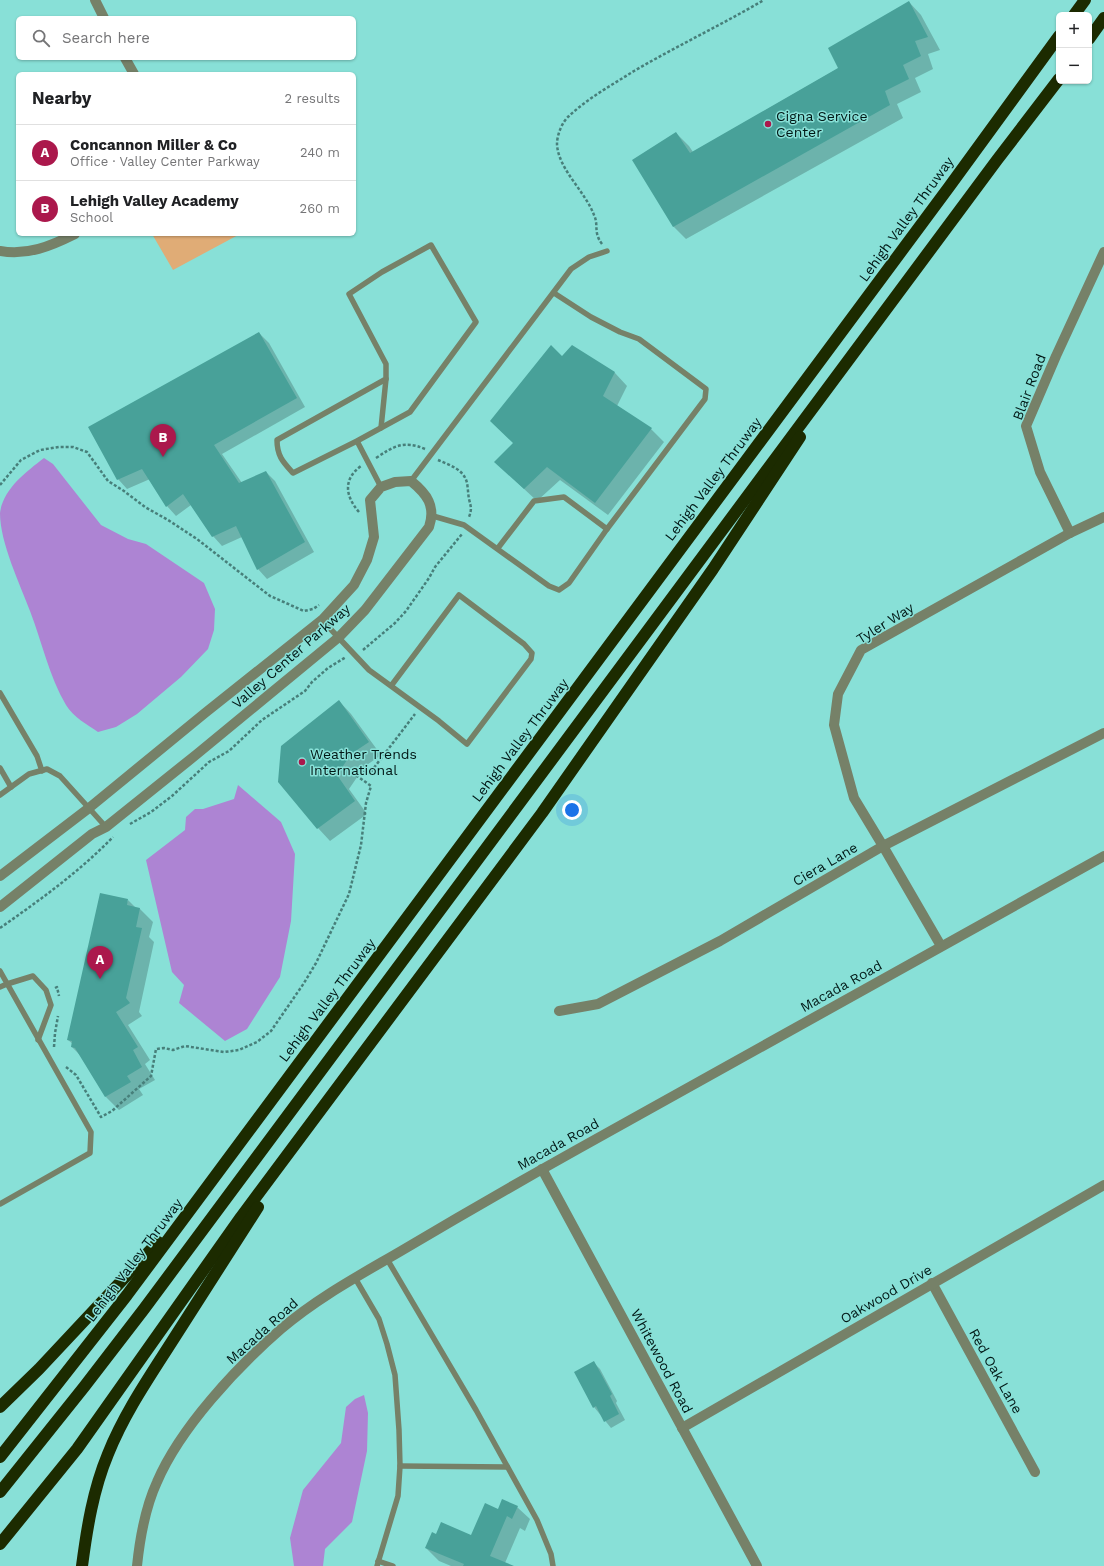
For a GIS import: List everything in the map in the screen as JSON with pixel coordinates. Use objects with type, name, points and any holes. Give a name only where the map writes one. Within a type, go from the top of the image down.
[{"type":"highway","points":[[1076,12],[1085,0]]},
{"type":"highway","points":[[1092,35],[1104,18]]},
{"type":"highway","name":"Lehigh Valley Thruway","points":[[0,1457],[127,1295],[940,199],[1056,40]]},
{"type":"highway","points":[[0,1492],[84,1387],[144,1308],[997,160],[1056,83]]},
{"type":"highway","points":[[0,1544],[85,1437],[241,1217],[542,813],[712,569],[888,307]]},
{"type":"highway","points":[[82,1566],[94,1494],[100,1473],[116,1434],[142,1387],[317,1115]]},
{"type":"highway","points":[[0,1406],[39,1368],[197,1200]]},
{"type":"street","points":[[95,0],[103,16]]},
{"type":"street","points":[[126,60],[133,72]]},
{"type":"street","points":[[0,251],[10,253],[35,251],[48,248],[71,236]]},
{"type":"street","name":"Blair Road","points":[[1070,533],[1040,472],[1026,426],[1056,356],[1104,252]]},
{"type":"street","points":[[381,487],[395,482],[411,481],[428,499],[433,516]]},
{"type":"street","name":"Valley Center Parkway","points":[[0,876],[89,808],[322,620],[354,585],[367,560],[374,537],[370,500],[381,487]]},
{"type":"street","name":"Valley Center Parkway","points":[[0,907],[92,834],[106,827],[339,637],[365,610],[384,587],[429,527],[433,516]]},
{"type":"street","name":"Tyler Way","points":[[941,946],[854,798],[834,725],[838,694],[861,650],[1070,533],[1104,517]]},
{"type":"street","name":"Ciera Lane","points":[[559,1011],[598,1004],[720,941],[883,846],[1104,733]]},
{"type":"street","name":"Macada Road","points":[[137,1566],[143,1524],[156,1483],[176,1447],[230,1379],[266,1343],[304,1311],[354,1278],[542,1169],[1104,856]]},
{"type":"street","name":"Whitewood Road","points":[[542,1169],[758,1566]]},
{"type":"street","name":"Oakwood Drive","points":[[682,1428],[1104,1185]]},
{"type":"street","name":"Red Oak Lane","points":[[932,1284],[1035,1472]]},
{"type":"lane","points":[[381,428],[386,380],[386,364],[349,294],[382,272],[432,245],[476,322],[410,412],[381,428],[357,441],[293,473],[277,451],[277,440],[386,380]]},
{"type":"lane","points":[[411,481],[571,269],[589,257],[607,251]]},
{"type":"lane","points":[[433,516],[464,525],[549,586],[559,590],[569,583],[607,529],[705,399],[706,389],[639,339],[620,332],[591,317],[554,293]]},
{"type":"lane","points":[[357,441],[381,487]]},
{"type":"lane","points":[[498,548],[534,501],[564,497],[607,529]]},
{"type":"lane","points":[[322,620],[369,670],[390,686],[420,707],[467,744],[531,659],[532,653],[524,644],[459,594],[390,686]]},
{"type":"lane","points":[[0,693],[37,756],[42,771]]},
{"type":"lane","points":[[0,768],[11,787]]},
{"type":"lane","points":[[0,795],[29,774],[47,769],[60,776],[106,827]]},
{"type":"lane","points":[[0,971],[91,1132],[90,1153],[0,1204]]},
{"type":"lane","points":[[0,987],[33,976],[46,990],[51,1005],[38,1040]]},
{"type":"lane","points":[[387,1259],[476,1410],[537,1520],[551,1554],[553,1566]]},
{"type":"lane","points":[[354,1278],[379,1319],[395,1375],[400,1466],[398,1496],[378,1563],[393,1566]]},
{"type":"lane","points":[[400,1466],[507,1467]]},
{"type":"path","points":[[607,251],[596,235],[595,216],[570,175],[563,167],[559,156],[557,143],[560,129],[568,117],[618,81],[764,0]]},
{"type":"path","points":[[127,826],[151,812],[172,796],[208,762],[229,751],[262,720],[305,691],[312,682],[328,668],[353,653],[365,649],[395,623],[406,611],[435,567],[460,538],[472,506],[469,498],[467,482],[464,476],[450,464],[436,459],[425,449],[413,444],[407,444],[392,448],[352,472],[348,495],[362,515]]},
{"type":"path","points":[[0,485],[21,460],[40,450],[59,447],[74,447],[87,452],[108,480],[145,507],[197,539],[270,596],[304,610],[313,609],[321,603]]},
{"type":"path","points":[[65,1066],[76,1075],[101,1117],[112,1111],[151,1076],[156,1049],[164,1048],[174,1050],[185,1046],[224,1052],[239,1050],[257,1042],[271,1031],[316,963],[349,894],[361,845],[366,803],[371,786],[346,768],[370,773],[420,707]]},
{"type":"path","points":[[0,928],[61,885],[116,835]]},
{"type":"path","points":[[46,990],[57,988],[60,999]]},
{"type":"path","points":[[58,1053],[54,1047],[59,1012]]},
{"type":"shaded area","points":[[153,236],[236,236],[173,270]]},
{"type":"shaded area","points":[[44,458],[53,464],[101,525],[128,539],[146,544],[204,583],[215,609],[214,630],[208,649],[181,677],[137,714],[116,727],[98,732],[69,709],[60,694],[50,671],[3,537],[0,513],[6,496],[16,482]]},
{"type":"shaded area","points":[[238,785],[281,822],[295,854],[291,921],[280,977],[247,1029],[225,1041],[179,1003],[184,985],[172,972],[146,860],[185,830],[186,817],[195,809],[203,809],[234,799]]},
{"type":"shaded area","points":[[364,1395],[368,1413],[367,1451],[352,1522],[325,1549],[323,1566],[294,1566],[290,1538],[303,1490],[341,1443],[346,1407],[355,1399]]},
{"type":"building","points":[[909,1],[928,37],[915,41],[921,56],[903,65],[909,79],[885,91],[890,105],[673,227],[632,160],[676,132],[690,153],[838,68],[828,48]]},
{"type":"building","points":[[259,332],[297,398],[214,445],[239,483],[266,471],[305,542],[257,570],[236,526],[212,537],[183,494],[166,507],[142,469],[117,480],[88,427]]},
{"type":"building","points":[[551,345],[562,356],[572,345],[615,372],[603,396],[652,428],[595,503],[547,467],[524,489],[494,462],[513,443],[490,421]]},
{"type":"building","points":[[339,700],[369,742],[351,754],[337,775],[355,801],[317,829],[278,782],[281,746]]},
{"type":"building","points":[[100,893],[128,899],[127,905],[140,908],[136,927],[142,928],[126,998],[130,1003],[116,1012],[138,1047],[133,1050],[142,1067],[127,1076],[131,1082],[105,1097],[75,1048],[71,1047],[72,1041],[67,1040]]},
{"type":"building","points":[[594,1361],[612,1394],[610,1396],[619,1414],[604,1422],[596,1406],[593,1408],[574,1372]]},
{"type":"building","points":[[502,1499],[518,1506],[512,1519],[507,1516],[490,1556],[514,1566],[463,1566],[464,1564],[425,1548],[432,1532],[436,1534],[441,1522],[471,1535],[485,1503],[498,1509]]},
{"type":"place","name":"Cigna Service Center","points":[[768,124]]},
{"type":"place","name":"Lehigh Valley Academy","points":[[163,457]]},
{"type":"place","name":"Weather Trends International","points":[[302,762]]},
{"type":"place","name":"Concannon Miller & Co","points":[[100,979]]}]
